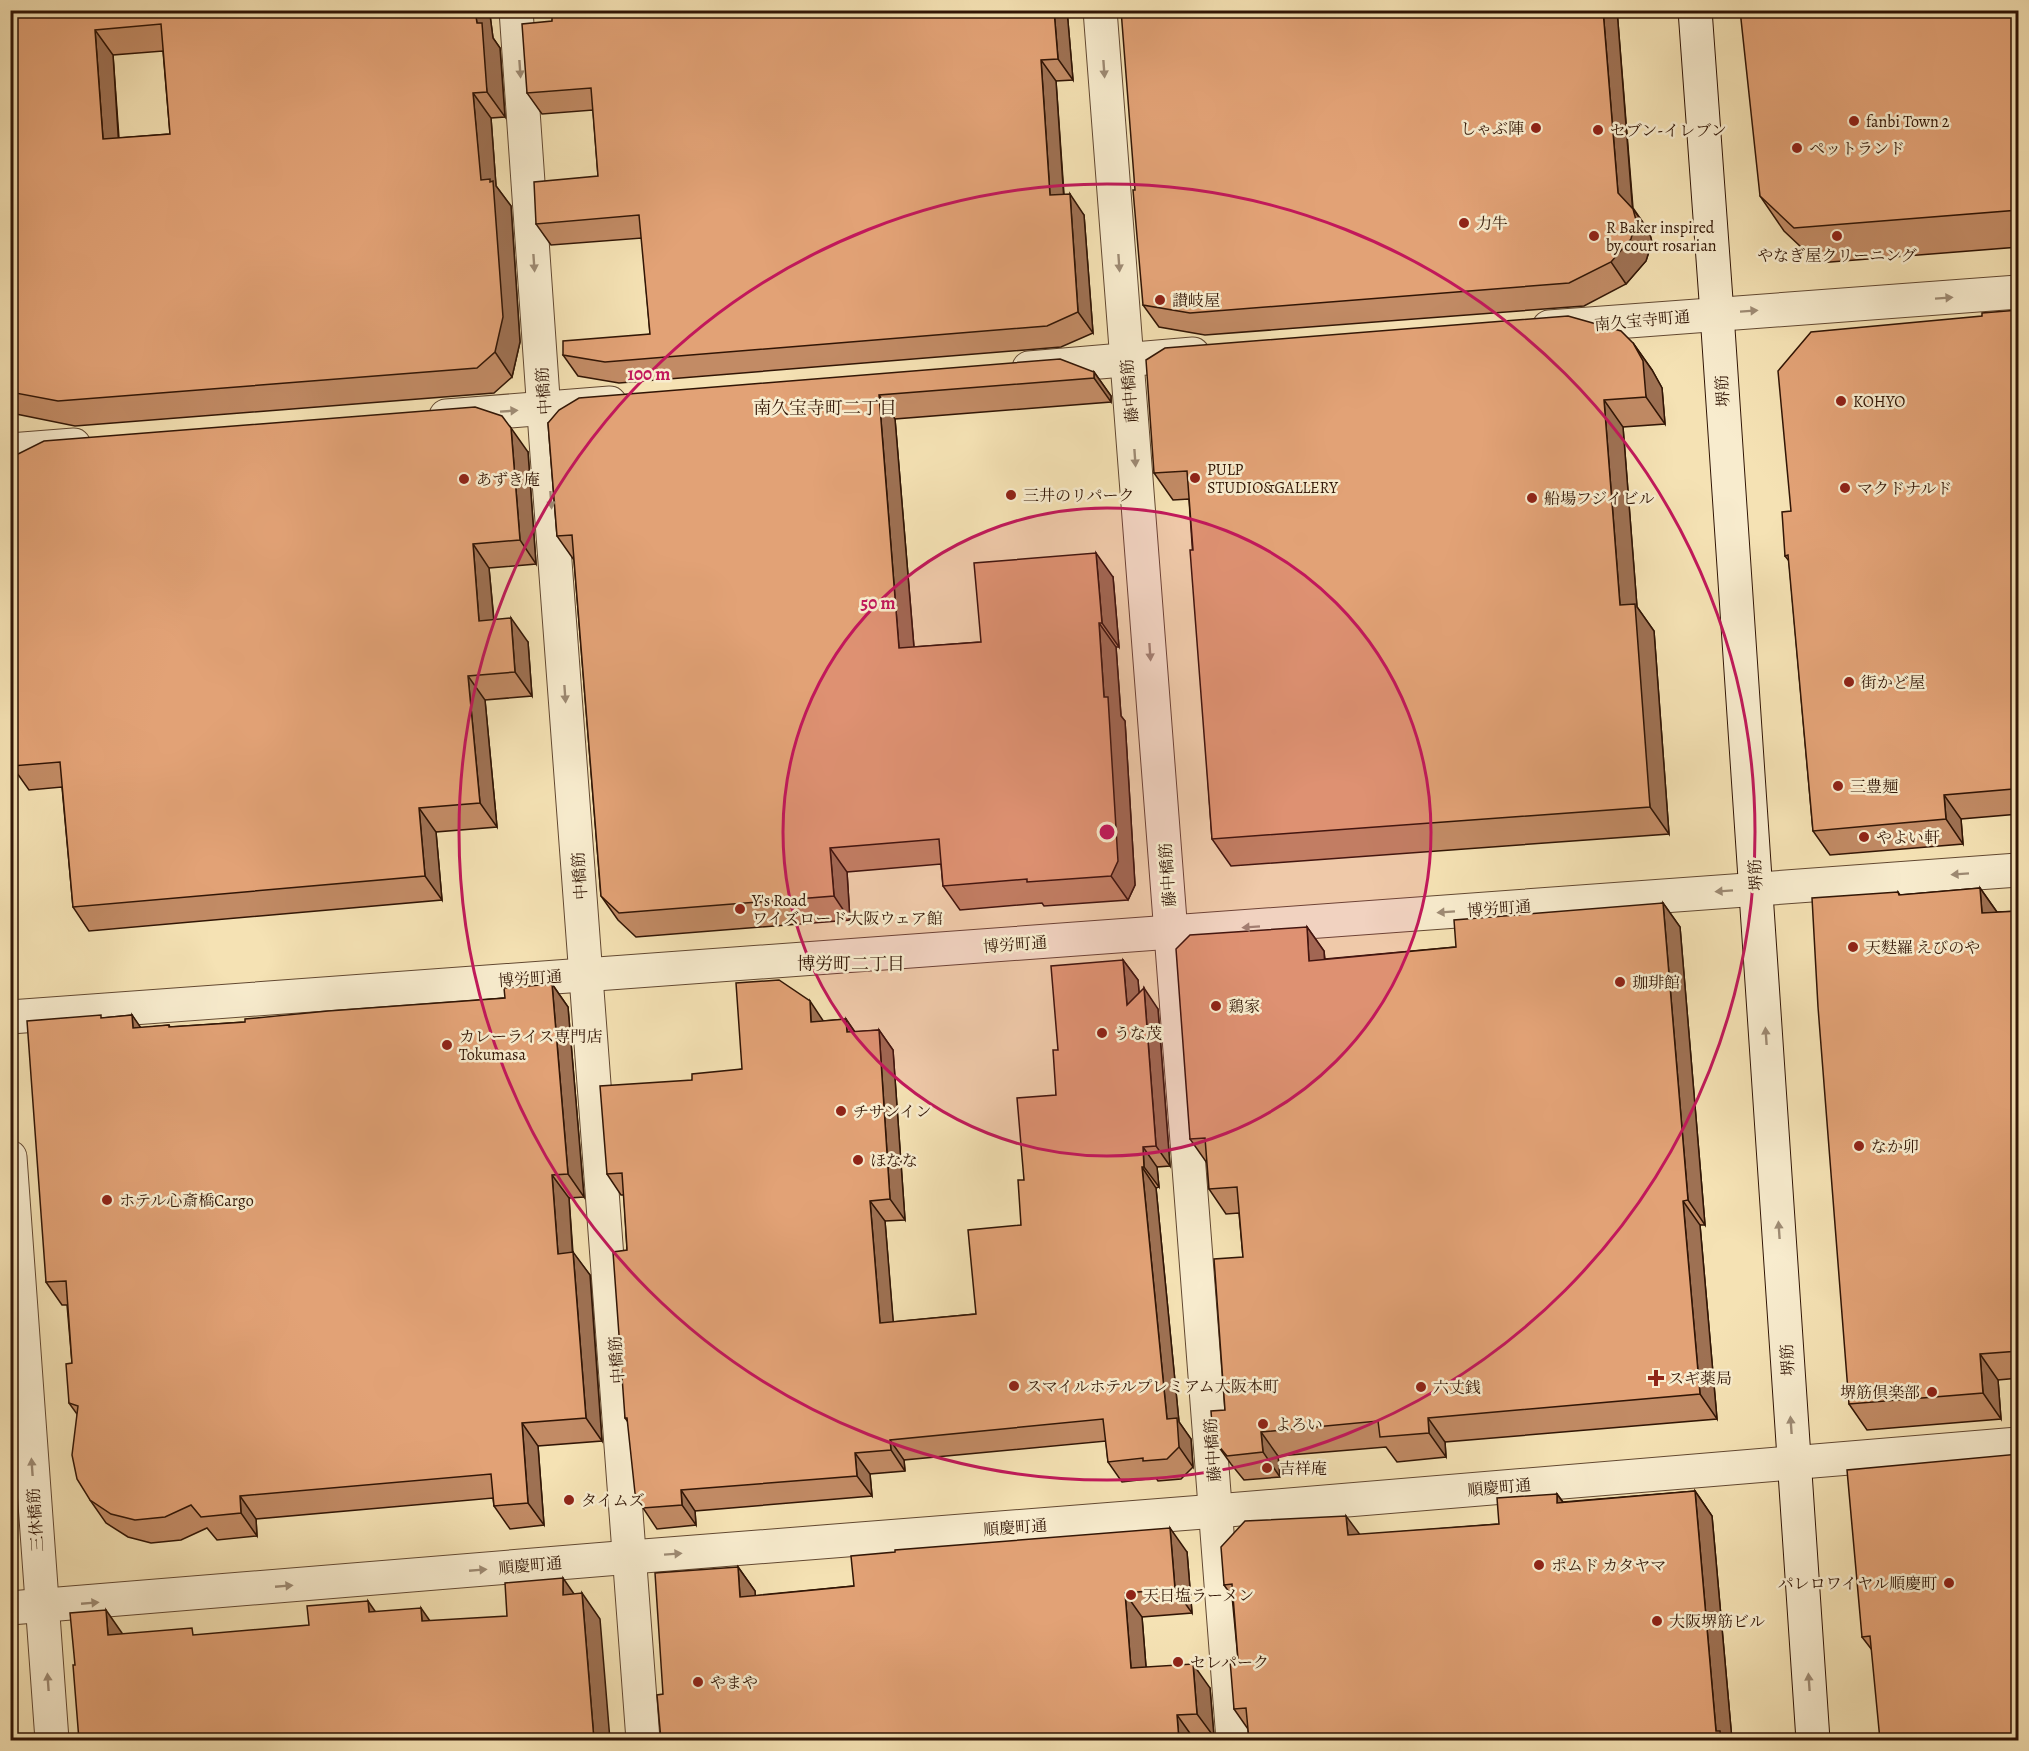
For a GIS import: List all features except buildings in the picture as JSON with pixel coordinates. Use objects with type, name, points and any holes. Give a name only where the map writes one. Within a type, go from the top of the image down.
[{"type":"street","name":"中橋筋","points":[[516,10],[643,1740]]},
{"type":"street","name":"藤中橋筋","points":[[1100,10],[1233,1740]]},
{"type":"street","name":"堺筋","points":[[1695,10],[1813,1740]]},
{"type":"street","name":"南久宝寺町通","points":[[1525,329],[2019,292]]},
{"type":"street","points":[[996,370],[1221,352]]},
{"type":"street","points":[[414,418],[639,400]]},
{"type":"street","points":[[10,450],[108,442]]},
{"type":"street","name":"博労町通","points":[[10,1017],[2019,870]]},
{"type":"street","name":"三休橋筋","points":[[10,1157],[26,1607],[52,1740]]},
{"type":"street","name":"順慶町通","points":[[26,1607],[2019,1444]]},
{"type":"place","name":"fanbi Town 2","points":[[1854,121]]},
{"type":"place","name":"しゃぶ陣","points":[[1536,128]]},
{"type":"place","name":"セブン-イレブン","points":[[1598,130]]},
{"type":"place","name":"ペットランド","points":[[1797,148]]},
{"type":"place","name":"力牛","points":[[1464,223]]},
{"type":"place","name":"R Baker inspired by court rosarian","points":[[1594,236]]},
{"type":"place","name":"やなぎ屋クリーニング","points":[[1837,236]]},
{"type":"place","name":"讃岐屋","points":[[1160,300]]},
{"type":"place","name":"KOHYO","points":[[1841,401]]},
{"type":"place","name":"PULP STUDIO&GALLERY","points":[[1195,478]]},
{"type":"place","name":"あずき庵","points":[[464,479]]},
{"type":"place","name":"マクドナルド","points":[[1845,488]]},
{"type":"place","name":"三井のリパーク","points":[[1011,495]]},
{"type":"place","name":"船場フジイビル","points":[[1532,498]]},
{"type":"place","name":"街かど屋","points":[[1849,682]]},
{"type":"place","name":"三豊麺","points":[[1838,786]]},
{"type":"place","name":"やよい軒","points":[[1864,837]]},
{"type":"place","name":"Y's Road ワイズロード大阪ウェア館","points":[[740,909]]},
{"type":"place","name":"天麩羅 えびのや","points":[[1853,947]]},
{"type":"place","name":"珈琲館","points":[[1620,982]]},
{"type":"place","name":"鶏家","points":[[1216,1006]]},
{"type":"place","name":"うな茂","points":[[1102,1033]]},
{"type":"place","name":"カレーライス専門店 Tokumasa","points":[[447,1045]]},
{"type":"place","name":"チサンイン","points":[[841,1111]]},
{"type":"place","name":"なか卯","points":[[1859,1146]]},
{"type":"place","name":"ほなな","points":[[858,1160]]},
{"type":"place","name":"ホテル心斎橋Cargo","points":[[107,1200]]},
{"type":"place","name":"スギ薬局","points":[[1656,1378]]},
{"type":"place","name":"スマイルホテルプレミアム大阪本町","points":[[1014,1386]]},
{"type":"place","name":"六丈銭","points":[[1421,1387]]},
{"type":"place","name":"堺筋倶楽部","points":[[1932,1392]]},
{"type":"place","name":"よろい","points":[[1263,1424]]},
{"type":"place","name":"吉祥庵","points":[[1267,1468]]},
{"type":"place","name":"タイムズ","points":[[569,1500]]},
{"type":"place","name":"ポムド カタヤマ","points":[[1539,1565]]},
{"type":"place","name":"パレロワイヤル順慶町","points":[[1949,1583]]},
{"type":"place","name":"天日塩ラーメン","points":[[1131,1595]]},
{"type":"place","name":"大阪堺筋ビル","points":[[1657,1621]]},
{"type":"place","name":"セレパーク","points":[[1178,1662]]},
{"type":"place","name":"やまや","points":[[698,1682]]},
{"type":"district","name":"南久宝寺町二丁目","points":[[825,408]]},
{"type":"district","name":"博労町二丁目","points":[[851,964]]}]
